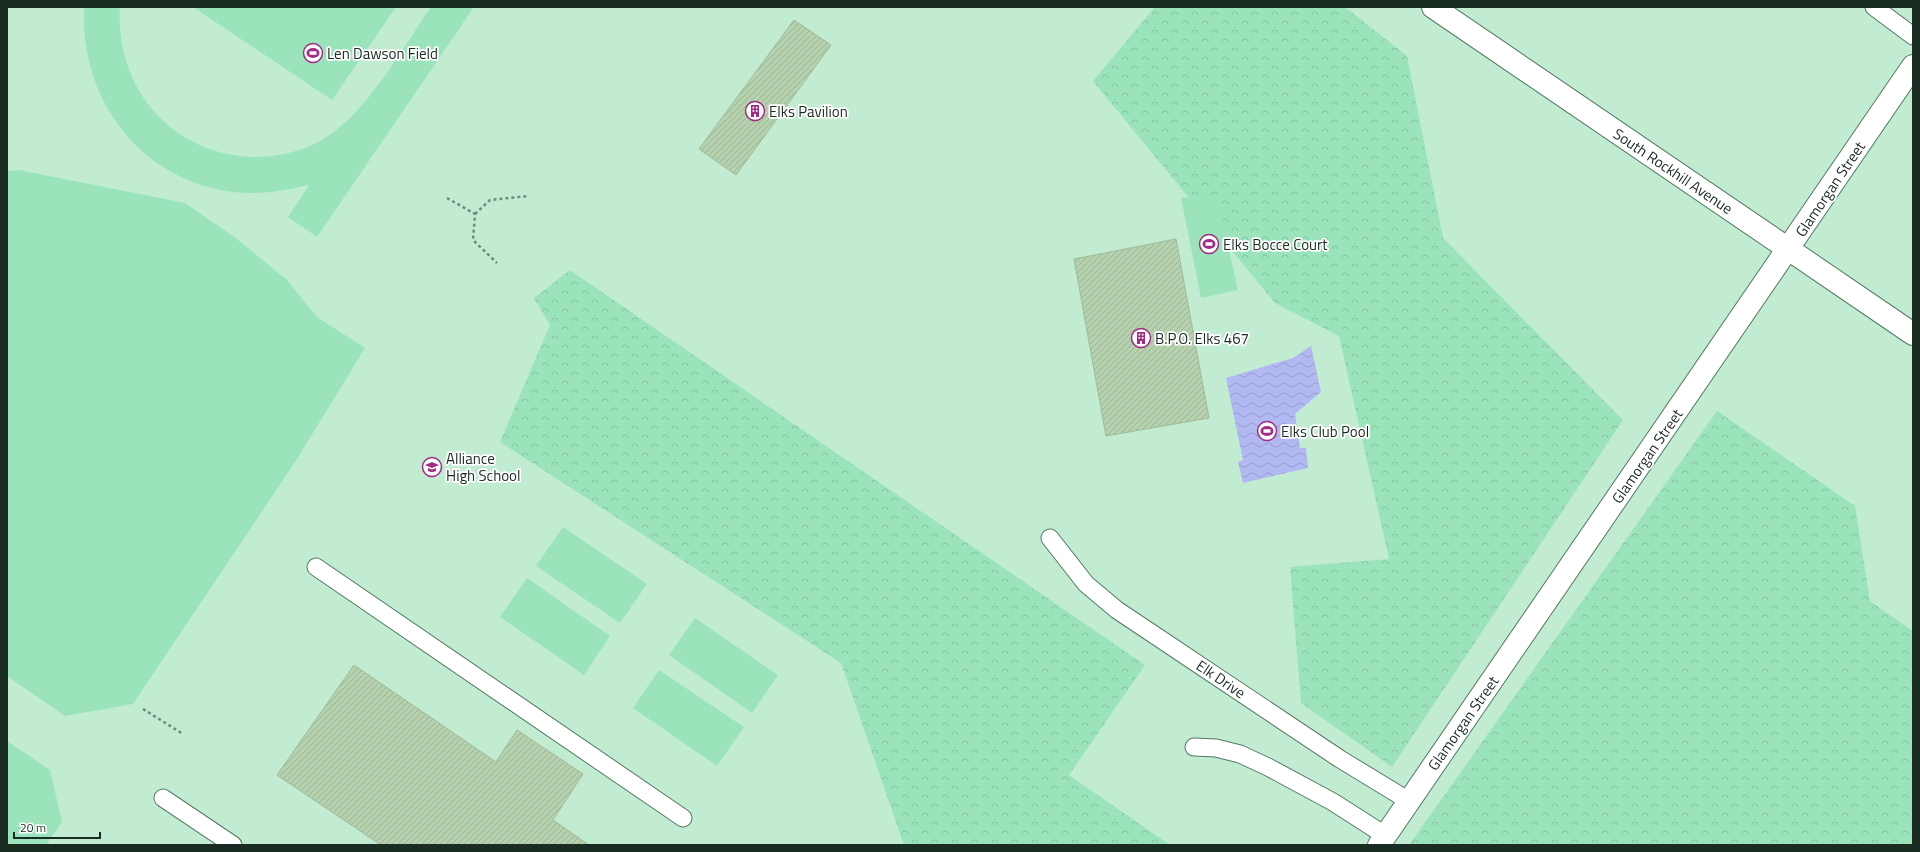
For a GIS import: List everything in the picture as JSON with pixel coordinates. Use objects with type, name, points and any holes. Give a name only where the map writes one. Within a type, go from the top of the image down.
[{"type":"street","name":"South Rockhill Avenue","points":[[1433,7],[1913,334]]},
{"type":"street","name":"Glamorgan Street","points":[[1382,840],[1913,66]]},
{"type":"lane","points":[[1874,7],[1913,36]]},
{"type":"lane","name":"Elk Drive","points":[[1050,538],[1086,584],[1117,610],[1334,754],[1410,801]]},
{"type":"lane","points":[[316,566],[683,818]]},
{"type":"lane","points":[[1194,747],[1216,748],[1240,754],[1261,763],[1333,802],[1382,840]]},
{"type":"lane","points":[[163,798],[233,845]]},
{"type":"path","points":[[497,263],[473,240],[475,214],[490,200],[528,196]]},
{"type":"path","points":[[447,198],[475,214]]},
{"type":"path","points":[[143,709],[183,734]]},
{"type":"green space","points":[[84,7],[120,7],[121,36],[127,63],[138,88],[153,110],[172,128],[194,143],[220,152],[258,157],[278,155],[305,148],[322,140],[338,128],[354,114],[382,80],[431,7],[474,7],[317,237],[288,217],[309,185],[271,192],[233,192],[199,184],[170,171],[143,152],[122,130],[105,103],[92,73],[85,41]]},
{"type":"green space","name":"Len Dawson Field","points":[[193,7],[396,7],[332,100]]},
{"type":"green space","points":[[1155,7],[1345,7],[1407,56],[1443,238],[1623,420],[1392,767],[1301,703],[1290,567],[1389,559],[1339,336],[1275,303],[1093,81]]},
{"type":"green space","points":[[19,170],[185,203],[237,239],[287,280],[317,317],[365,348],[297,459],[133,704],[65,716],[7,676],[7,171]]},
{"type":"green space","name":"Elks Bocce Court","points":[[1217,195],[1238,290],[1201,298],[1181,198]]},
{"type":"green space","points":[[570,270],[1145,665],[1069,775],[1170,845],[904,845],[841,663],[500,442],[550,325],[534,298]]},
{"type":"green space","points":[[1717,411],[1855,506],[1870,601],[1913,631],[1913,845],[1409,845]]},
{"type":"green space","points":[[563,527],[647,584],[620,623],[536,566]]},
{"type":"green space","points":[[527,578],[610,636],[584,675],[500,617]]},
{"type":"green space","points":[[695,618],[778,675],[752,713],[669,655]]},
{"type":"green space","points":[[659,670],[744,727],[717,766],[633,708]]},
{"type":"green space","points":[[7,741],[50,770],[62,822],[46,845],[7,845]]},
{"type":"water","name":"Elks Club Pool","points":[[1311,346],[1321,392],[1295,414],[1300,448],[1306,448],[1308,468],[1243,483],[1238,462],[1243,460],[1226,378],[1293,358]]},
{"type":"building","name":"Elks Pavilion","points":[[794,20],[831,45],[736,175],[699,149]]},
{"type":"building","name":"B.P.O. Elks 467","points":[[1176,239],[1209,418],[1106,436],[1074,259]]},
{"type":"building","points":[[354,665],[496,762],[517,730],[583,774],[553,820],[589,845],[381,845],[277,775]]},
{"type":"place","name":"Len Dawson Field","points":[[313,53]]},
{"type":"place","name":"Elks Pavilion","points":[[755,111]]},
{"type":"place","name":"Elks Bocce Court","points":[[1209,244]]},
{"type":"place","name":"B.P.O. Elks 467","points":[[1141,338]]},
{"type":"place","name":"Elks Club Pool","points":[[1267,431]]},
{"type":"place","name":"Alliance High School","points":[[432,467]]}]
